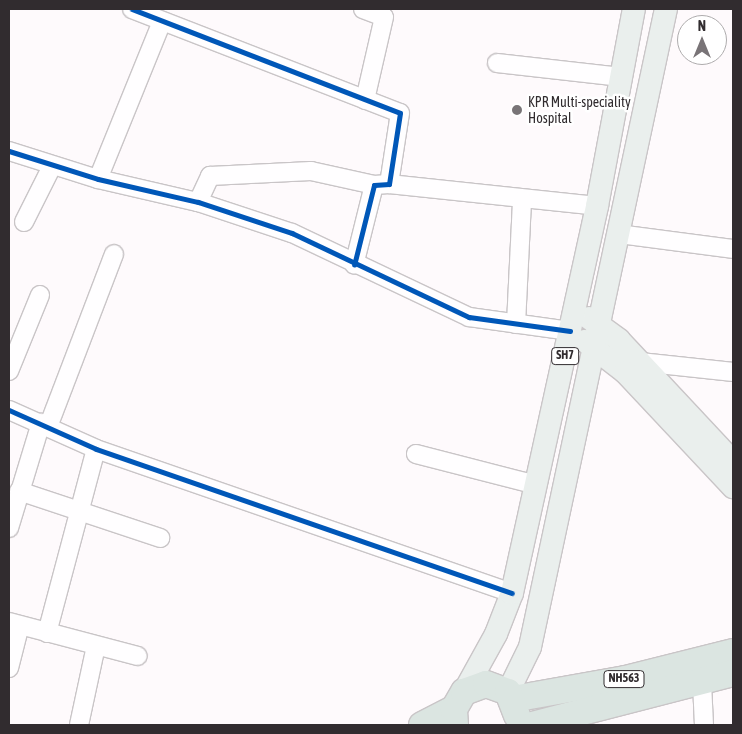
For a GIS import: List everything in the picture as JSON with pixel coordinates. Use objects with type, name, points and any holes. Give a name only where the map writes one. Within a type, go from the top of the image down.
[{"type":"highway","name":"NH563","points":[[422,725],[458,709],[486,684],[511,696],[625,679],[733,652]]},
{"type":"highway","name":"NH563","points":[[532,725],[702,683],[733,673]]},
{"type":"highway","points":[[511,696],[516,725]]},
{"type":"main road","name":"SH7","points":[[458,709],[496,634],[512,593],[597,206],[634,9]]},
{"type":"main road","name":"SH7","points":[[511,696],[530,647],[666,9]]},
{"type":"main road","points":[[572,321],[599,323],[640,362],[733,462]]},
{"type":"main road","points":[[572,321],[595,348],[625,372],[733,487]]},
{"type":"street","points":[[132,9],[400,113],[381,184],[354,265]]},
{"type":"street","points":[[363,9],[385,13],[365,100]]},
{"type":"street","points":[[98,178],[162,21]]},
{"type":"street","points":[[496,63],[622,77]]},
{"type":"street","points":[[9,151],[52,166],[198,202],[292,233],[354,265],[469,317],[516,324],[572,321]]},
{"type":"street","points":[[24,222],[52,166]]},
{"type":"street","points":[[198,202],[210,176],[311,171],[381,184],[522,200],[597,206]]},
{"type":"street","points":[[516,324],[522,200]]},
{"type":"street","points":[[619,234],[733,249]]},
{"type":"street","points":[[9,528],[19,491],[44,425],[114,254]]},
{"type":"street","points":[[9,371],[40,295]]},
{"type":"street","points":[[640,362],[733,372]]},
{"type":"street","points":[[9,410],[96,449],[512,593]]},
{"type":"street","points":[[47,633],[96,449]]},
{"type":"street","points":[[416,454],[537,485]]},
{"type":"street","points":[[19,491],[80,509],[160,538]]},
{"type":"street","points":[[9,668],[15,623],[138,656]]},
{"type":"street","points":[[78,725],[96,646]]},
{"type":"street","points":[[702,683],[704,725]]},
{"type":"cycle path","points":[[132,9],[400,113],[389,184],[374,185],[354,265]]},
{"type":"cycle path","points":[[9,151],[98,179],[198,202],[292,233],[469,317],[570,331]]},
{"type":"cycle path","points":[[9,410],[96,449],[512,593]]},
{"type":"place","name":"KPR Multi-speciality Hospital","points":[[517,110]]}]
